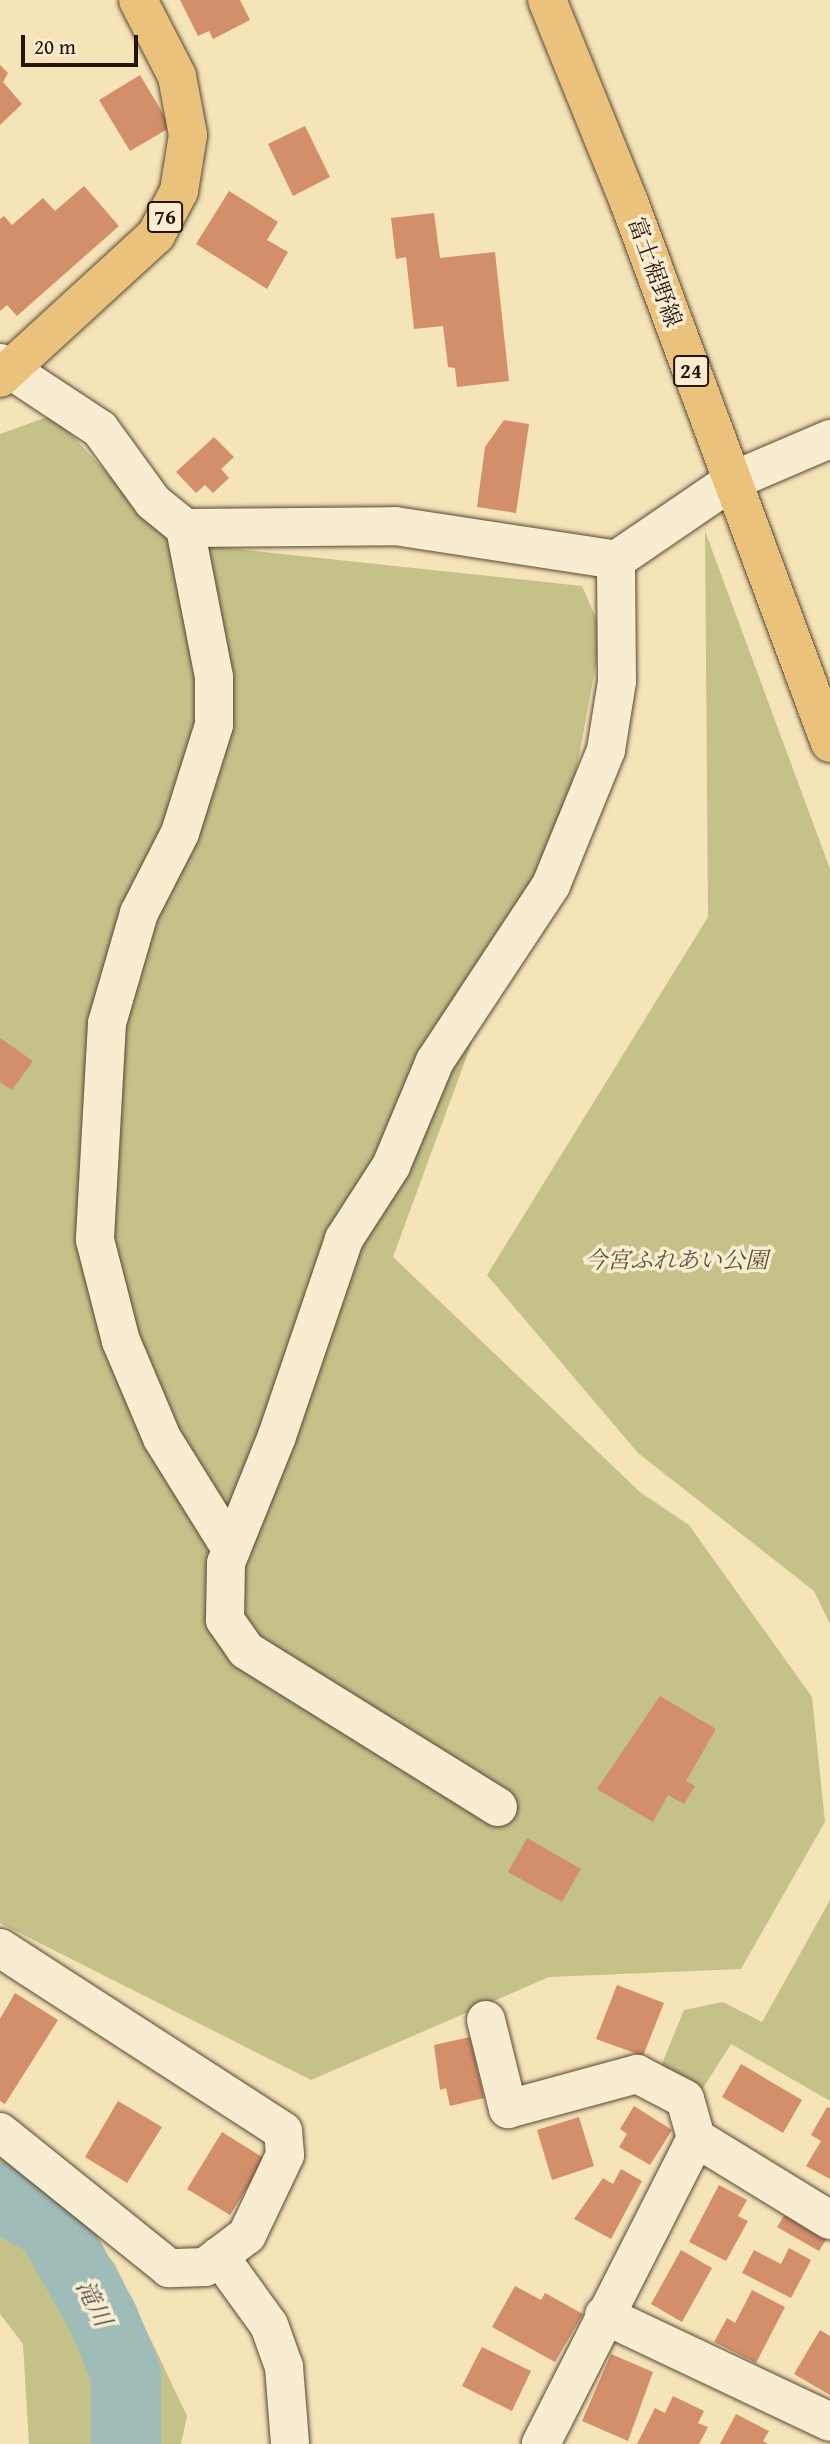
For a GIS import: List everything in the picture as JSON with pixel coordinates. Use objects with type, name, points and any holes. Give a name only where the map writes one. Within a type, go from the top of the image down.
[{"type":"main road","name":"76","points":[[3,370],[156,235],[179,191],[188,135],[177,76],[138,0]]},
{"type":"main road","name":"富士裾野線","points":[[547,0],[629,202],[830,743]]},
{"type":"street","points":[[3,370],[100,429],[153,502],[185,528],[394,526],[616,560],[732,481],[830,439]]},
{"type":"street","points":[[185,528],[214,677],[214,725],[180,833],[139,913],[107,1023],[95,1240],[121,1340],[162,1438],[231,1549]]},
{"type":"street","points":[[498,1807],[246,1650],[225,1620],[226,1563],[277,1436],[344,1239],[391,1166],[435,1061],[551,886],[606,750],[617,681],[616,560]]},
{"type":"street","points":[[0,1948],[284,2131],[285,2155],[272,2189],[247,2235],[205,2267],[169,2268],[0,2132]]},
{"type":"street","points":[[486,2020],[508,2109],[637,2074],[685,2099],[696,2138],[830,2220]]},
{"type":"street","points":[[541,2444],[696,2138]]},
{"type":"street","points":[[219,2256],[269,2325],[284,2367],[290,2444]]},
{"type":"street","points":[[604,2315],[830,2422]]},
{"type":"green space","points":[[53,415],[171,542],[582,586],[602,632],[573,788],[519,914],[393,1257],[640,1492],[689,1525],[812,1697],[825,1822],[741,1969],[549,1977],[311,2080],[0,1923],[0,434]]},
{"type":"green space","name":"今宮ふれあい公園","points":[[705,531],[830,869],[830,1624],[814,1591],[638,1453],[487,1275],[708,917]]},
{"type":"green space","points":[[830,1900],[830,2101],[731,2044],[696,2099],[657,2076],[684,2010],[723,2002],[762,2022]]},
{"type":"green space","points":[[0,2154],[68,2210],[115,2264],[187,2416],[181,2444],[29,2444],[23,2344],[0,2314]]},
{"type":"building","points":[[180,0],[240,0],[250,20],[213,39],[209,31],[198,36]]},
{"type":"building","points":[[0,65],[8,73],[3,82],[22,104],[0,125]]},
{"type":"building","points":[[140,75],[171,127],[130,151],[99,100]]},
{"type":"building","points":[[305,126],[330,177],[293,196],[268,144]]},
{"type":"building","points":[[84,186],[119,226],[17,316],[7,305],[0,311],[0,219],[4,216],[12,225],[43,198],[55,211]]},
{"type":"building","points":[[229,191],[278,222],[267,240],[288,252],[267,289],[196,244]]},
{"type":"building","points":[[434,213],[440,258],[495,252],[509,381],[457,387],[455,368],[448,367],[443,326],[414,329],[406,257],[396,259],[391,218]]},
{"type":"building","points":[[504,420],[529,424],[516,513],[477,507],[485,447]]},
{"type":"building","points":[[214,437],[234,457],[221,469],[229,478],[213,493],[205,485],[196,493],[176,472]]},
{"type":"building","points":[[0,1038],[33,1061],[12,1090],[0,1082]]},
{"type":"building","points":[[660,1696],[716,1729],[686,1781],[695,1786],[684,1804],[668,1795],[653,1822],[597,1789]]},
{"type":"building","points":[[527,1838],[581,1869],[562,1902],[508,1872]]},
{"type":"building","points":[[617,1985],[664,2003],[643,2056],[596,2039]]},
{"type":"building","points":[[15,1993],[58,2020],[5,2104],[0,2101],[0,2019]]},
{"type":"building","points":[[470,2037],[484,2098],[450,2106],[446,2088],[440,2090],[434,2045]]},
{"type":"building","points":[[741,2064],[802,2100],[783,2133],[722,2097]]},
{"type":"building","points":[[118,2101],[162,2127],[127,2183],[85,2157]]},
{"type":"building","points":[[634,2106],[672,2130],[650,2165],[619,2147],[627,2134],[620,2129]]},
{"type":"building","points":[[827,2107],[830,2108],[830,2179],[806,2166],[821,2141],[811,2135]]},
{"type":"building","points":[[579,2117],[594,2166],[552,2180],[537,2130]]},
{"type":"building","points":[[222,2132],[265,2159],[230,2215],[187,2189]]},
{"type":"building","points":[[621,2169],[642,2181],[611,2239],[574,2219],[603,2178],[613,2184]]},
{"type":"building","points":[[719,2185],[747,2200],[738,2216],[748,2221],[726,2261],[689,2242]]},
{"type":"building","points":[[787,2211],[829,2235],[819,2251],[777,2227]]},
{"type":"building","points":[[789,2248],[811,2260],[791,2298],[742,2273],[754,2250],[781,2264]]},
{"type":"building","points":[[681,2250],[712,2268],[682,2322],[651,2304]]},
{"type":"building","points":[[515,2286],[541,2300],[545,2293],[583,2314],[555,2362],[492,2327]]},
{"type":"building","points":[[752,2290],[785,2307],[756,2363],[714,2342],[727,2318],[735,2323]]},
{"type":"building","points":[[820,2330],[830,2336],[830,2395],[794,2374]]},
{"type":"building","points":[[482,2347],[531,2371],[512,2411],[462,2386]]},
{"type":"building","points":[[611,2354],[653,2372],[628,2441],[582,2421]]},
{"type":"building","points":[[673,2396],[704,2411],[698,2423],[708,2427],[699,2444],[637,2444],[655,2408],[665,2413]]},
{"type":"building","points":[[736,2414],[769,2431],[763,2441],[768,2444],[720,2444]]},
{"type":"waterway","name":"滝川","points":[[0,2197],[51,2225],[103,2318],[126,2374],[126,2444]]}]
